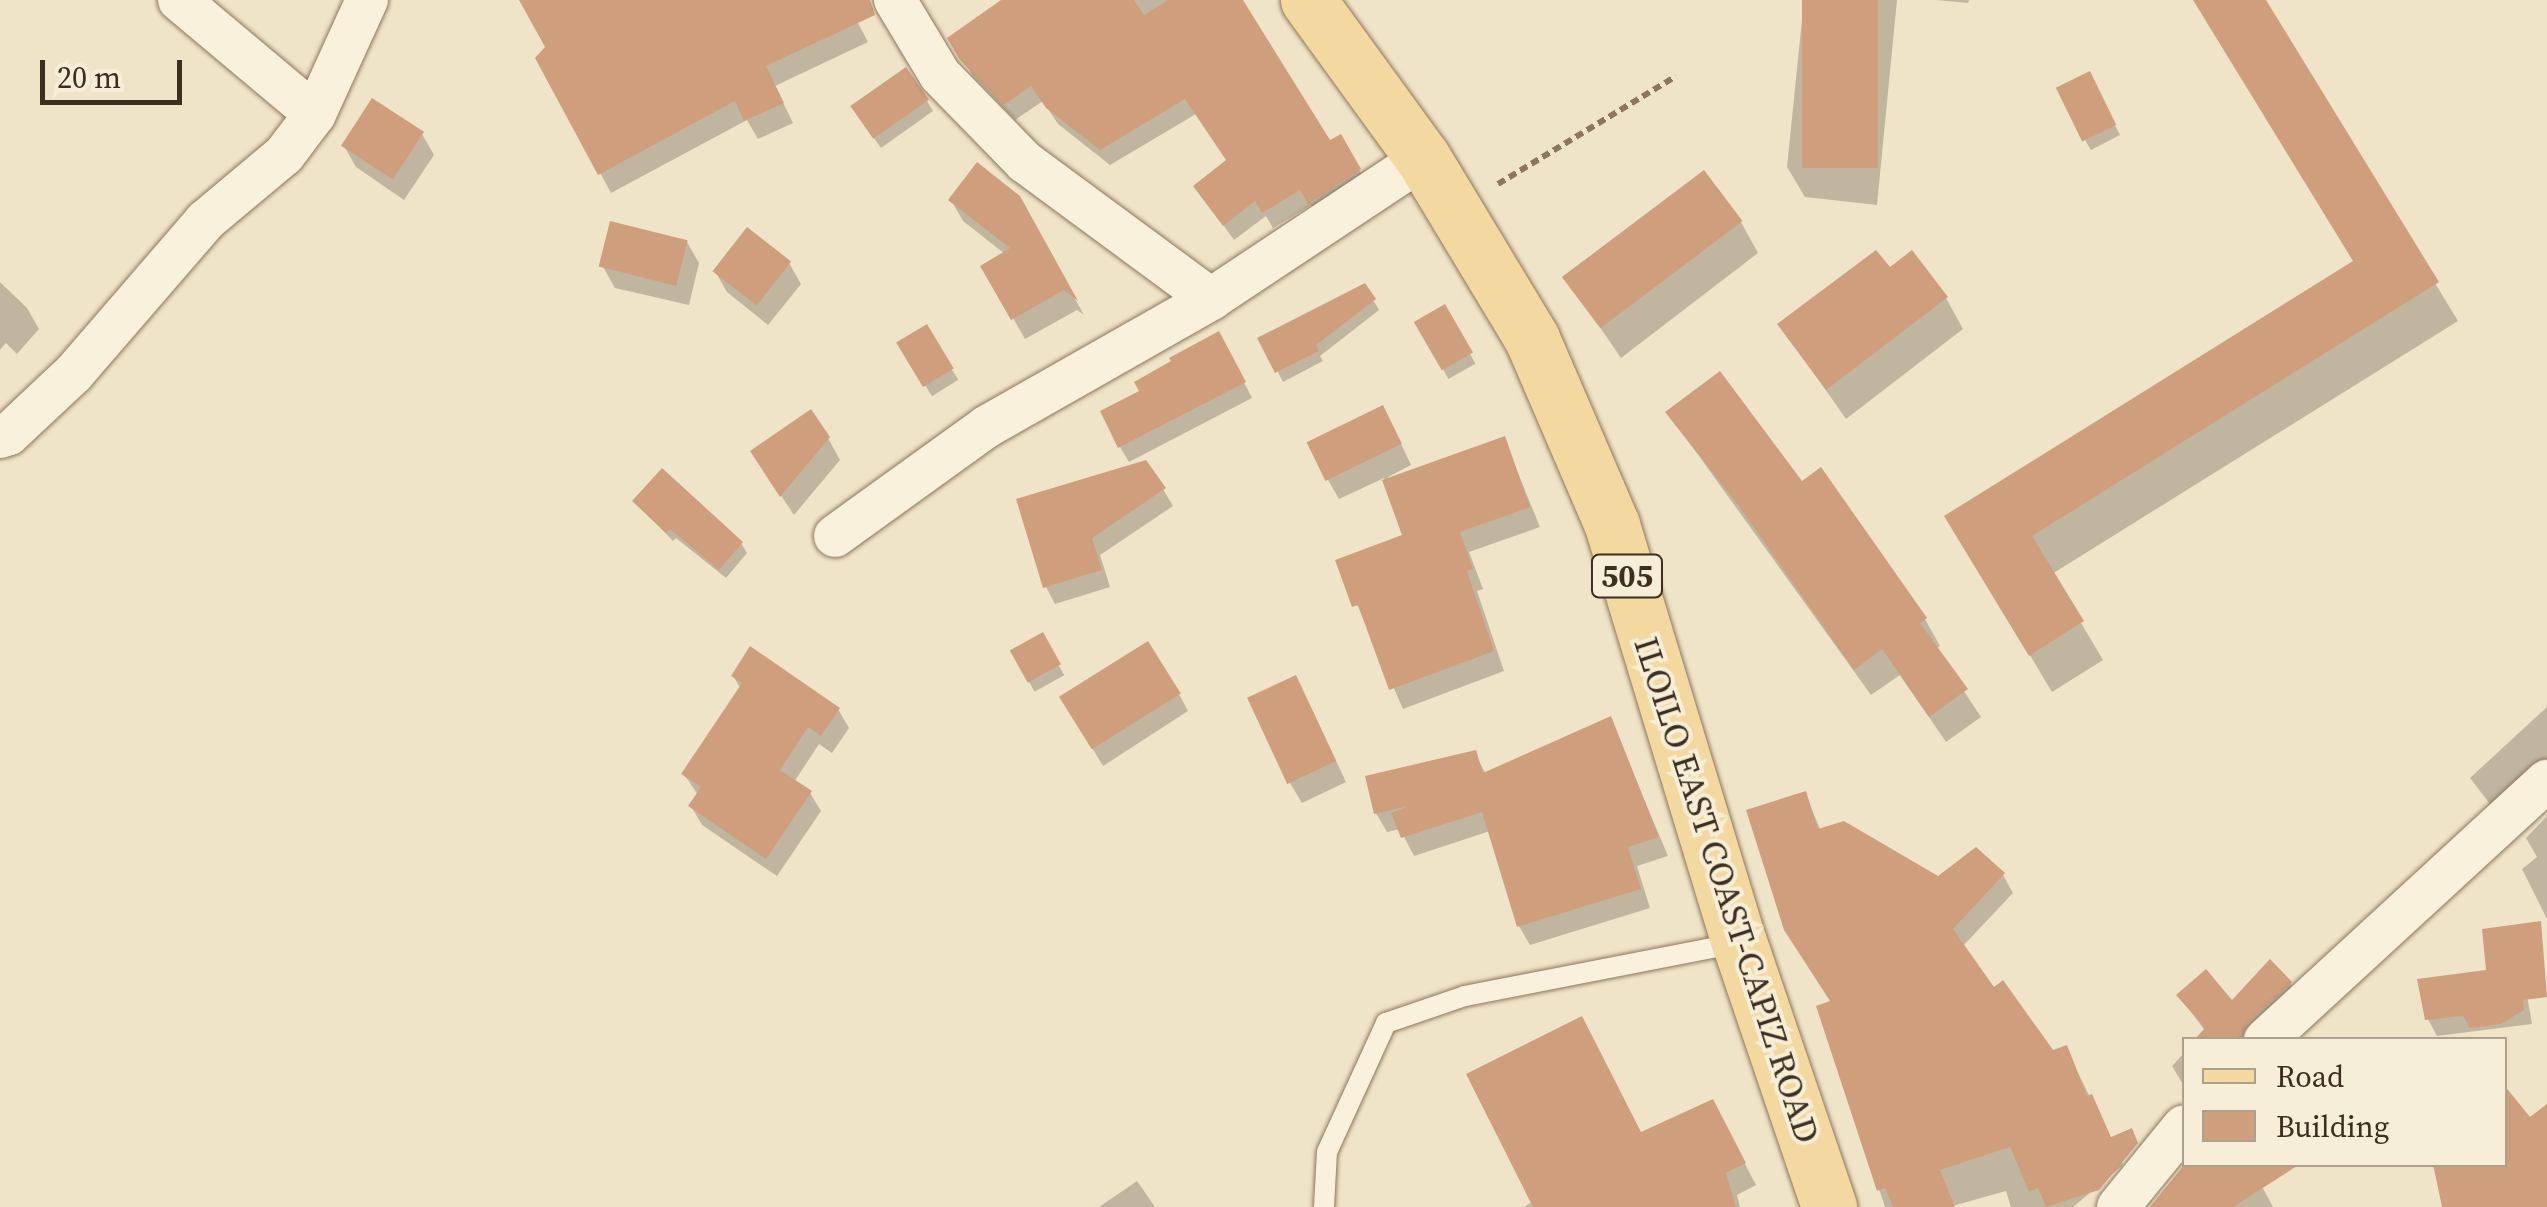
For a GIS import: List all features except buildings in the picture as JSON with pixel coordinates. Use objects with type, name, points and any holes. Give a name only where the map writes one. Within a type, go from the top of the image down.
[{"type":"main road","name":"ILOILO EAST COAST-CAPIZ ROAD","points":[[1308,0],[1423,158],[1532,338],[1612,524],[1739,942],[1828,1207]]},
{"type":"street","points":[[179,0],[315,114]]},
{"type":"street","points":[[0,437],[10,434],[74,373],[205,221],[284,155],[315,114],[367,0]]},
{"type":"street","points":[[895,0],[940,74],[1026,162],[1212,300]]},
{"type":"street","points":[[835,536],[986,428],[1212,300],[1423,158]]},
{"type":"street","points":[[2267,1037],[2547,781]]},
{"type":"street","points":[[2118,1207],[2182,1128]]},
{"type":"lane","points":[[1324,1207],[1327,1152],[1386,1023],[1465,996],[1739,942]]},
{"type":"path","points":[[1454,211],[1676,76]]}]
